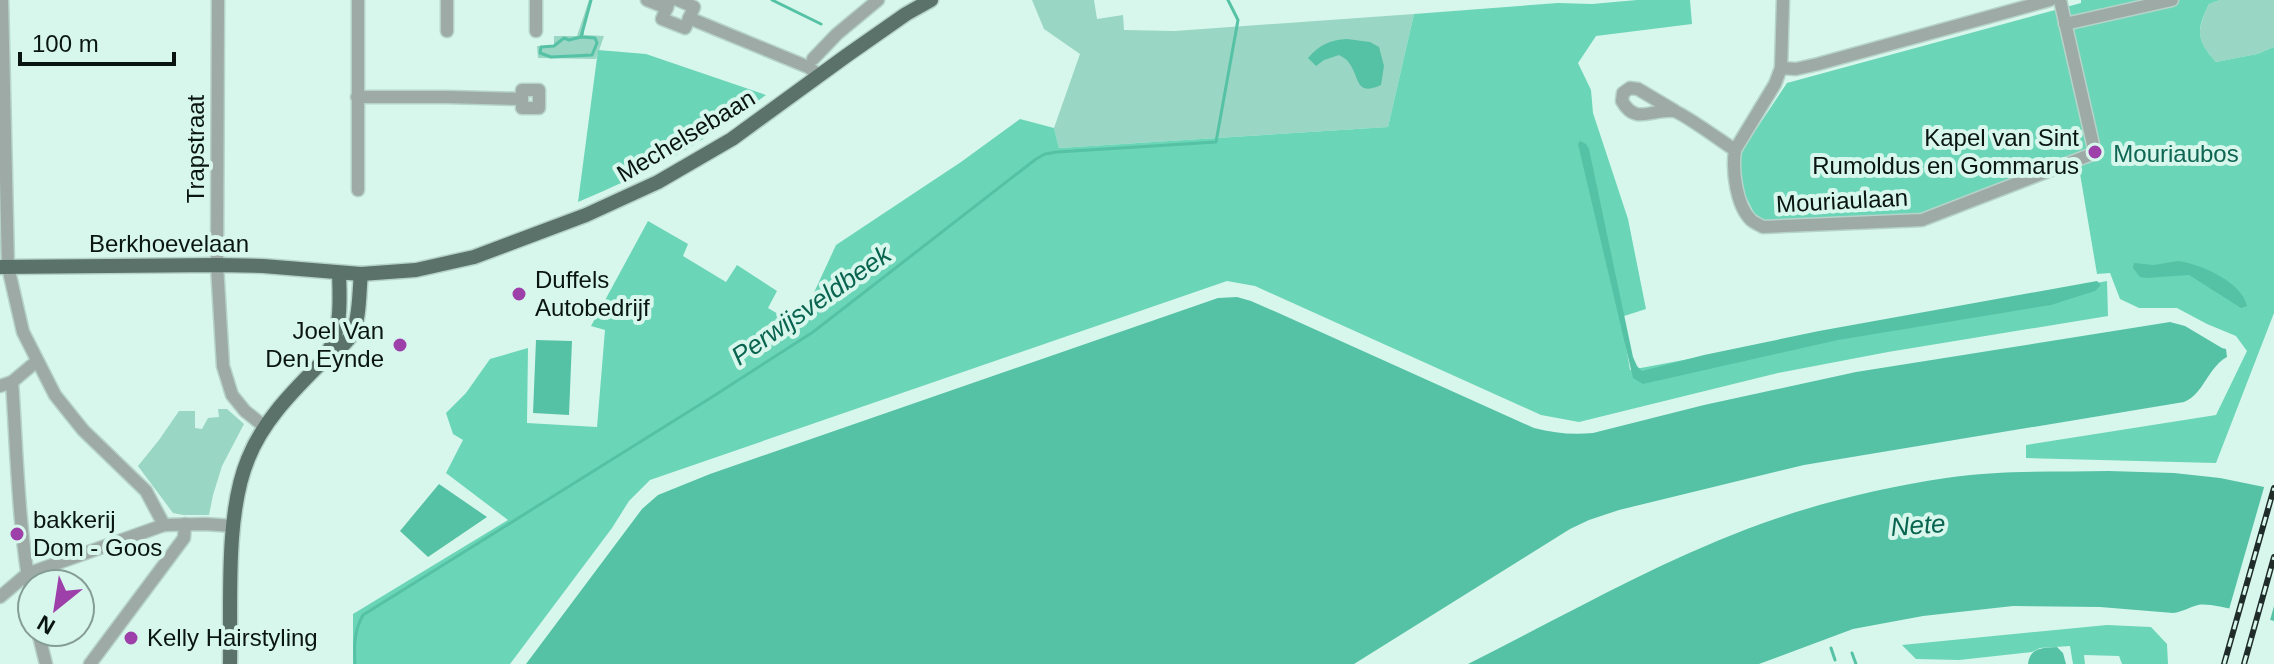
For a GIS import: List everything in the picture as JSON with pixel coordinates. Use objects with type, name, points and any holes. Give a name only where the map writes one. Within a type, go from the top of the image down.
[{"type":"main road","name":"Mechelsebaan","points":[[339,273],[416,270],[474,257],[623,200],[732,139],[920,2]]},
{"type":"main road","name":"Berkhoevelaan","points":[[4,267],[217,265],[339,273]]},
{"type":"main road","points":[[319,365],[332,345],[339,322],[339,273]]},
{"type":"main road","points":[[230,664],[233,526],[237,492],[248,458],[283,403],[354,331],[361,274]]},
{"type":"street","points":[[2,0],[4,267],[23,332],[55,395],[99,447],[146,491],[164,525]]},
{"type":"street","name":"Trapstraat","points":[[218,0],[217,265],[223,366],[232,395],[245,411],[265,427]]},
{"type":"street","points":[[358,0],[358,190]]},
{"type":"street","points":[[447,0],[447,31]]},
{"type":"street","points":[[536,0],[536,31]]},
{"type":"street","points":[[647,0],[676,2],[694,7],[685,28],[662,19],[676,2]]},
{"type":"street","points":[[813,59],[878,0]]},
{"type":"street","points":[[1675,111],[1735,150],[1775,84],[1781,68],[1783,0]]},
{"type":"street","points":[[1781,68],[1796,69],[2050,0]]},
{"type":"street","points":[[2060,0],[2065,24],[2172,0]]},
{"type":"street","points":[[689,18],[808,67],[819,75]]},
{"type":"street","name":"Mouriaulaan","points":[[1735,150],[1732,167],[1737,192],[1750,219],[1763,227],[1922,220],[2095,153],[2065,24]]},
{"type":"street","points":[[1775,84],[1796,69]]},
{"type":"street","points":[[357,97],[522,99]]},
{"type":"street","points":[[26,568],[6,384],[37,361]]},
{"type":"street","points":[[90,664],[184,538],[185,524]]},
{"type":"street","points":[[44,568],[164,525],[233,526]]},
{"type":"street","points":[[0,597],[16,583]]},
{"type":"shaded area","points":[[589,0],[592,0],[584,35],[604,36],[596,59],[538,58],[537,46],[554,46],[554,36],[577,36]]},
{"type":"shaded area","points":[[1032,0],[1094,0],[1097,19],[1123,15],[1124,30],[1175,31],[1414,14],[1388,127],[1059,148],[1054,128],[1080,54],[1044,29]]},
{"type":"shaded area","points":[[2220,0],[2274,0],[2274,47],[2257,54],[2216,62],[2202,41],[2200,28],[2209,4]]},
{"type":"shaded area","points":[[218,409],[227,409],[244,424],[222,466],[209,515],[173,513],[138,466],[179,411],[195,411],[195,428],[202,429],[208,418],[219,417]]},
{"type":"green space","points":[[1637,0],[1690,0],[1692,24],[1596,36],[1578,63],[1591,90],[1593,113],[1628,219],[1646,309],[1621,317],[1630,370],[2107,281],[2108,316],[1778,373],[1579,422],[1541,415],[1255,286],[1227,281],[650,480],[629,501],[510,664],[353,664],[353,614],[508,520],[446,473],[463,440],[453,434],[446,413],[466,393],[490,359],[528,348],[527,423],[597,427],[605,330],[591,326],[648,221],[688,244],[683,256],[726,282],[737,265],[777,291],[768,308],[790,321],[797,310],[805,312],[836,245],[1020,119],[1054,128],[1059,148],[1388,127],[1414,14]]},
{"type":"green space","name":"Mouriaubos","points":[[2081,0],[2220,0],[2209,4],[2200,28],[2202,41],[2216,62],[2257,54],[2274,47],[2274,313],[2216,463],[2026,458],[2026,445],[2216,415],[2247,351],[2236,336],[2177,308],[2139,308],[2120,299],[2110,273],[2097,274],[2077,156],[1928,214],[1765,223],[1754,213],[1745,195],[1738,163],[1743,149],[1787,83],[2081,3]]},
{"type":"green space","points":[[598,50],[646,54],[766,95],[685,150],[578,202]]},
{"type":"green space","points":[[2107,625],[2151,627],[2167,644],[2168,664],[2122,664],[2119,656],[2084,655],[2085,664],[2073,664],[2070,646],[1959,660],[1916,659],[1902,645]]},
{"type":"water","points":[[1347,39],[1370,42],[1379,47],[1384,66],[1381,85],[1367,89],[1362,87],[1348,62],[1339,55],[1316,66],[1308,58],[1325,44]]},
{"type":"water","points":[[1580,141],[1589,149],[1633,357],[1642,371],[1819,331],[2097,281],[2101,285],[2095,291],[2051,305],[1838,340],[1643,384],[1633,378],[1578,144]]},
{"type":"water","points":[[2178,261],[2209,270],[2229,282],[2244,297],[2247,306],[2241,308],[2189,275],[2146,278],[2140,277],[2133,268],[2134,263],[2154,265]]},
{"type":"water","points":[[1237,297],[1534,428],[1570,434],[1593,433],[1856,372],[2170,322],[2185,326],[2226,349],[2227,357],[2215,367],[2196,393],[2184,402],[1804,465],[1589,520],[1354,664],[526,664],[642,509],[658,495],[710,474],[1218,298]]},
{"type":"water","points":[[536,340],[572,341],[569,415],[533,413]]},
{"type":"water","name":"Nete","points":[[2109,471],[2220,478],[2274,489],[2274,621],[2205,605],[2173,613],[2100,607],[2013,606],[1923,616],[1853,629],[1759,664],[1468,664],[1675,559],[1795,512],[1870,492],[1966,475]]},
{"type":"water","points":[[439,484],[487,517],[428,557],[400,531]]},
{"type":"water","points":[[2057,647],[2063,653],[2066,664],[2028,664],[2034,651]]},
{"type":"pier","points":[[2265,484],[2274,485],[2274,606],[2269,624],[2228,613]]},
{"type":"waterway","points":[[581,37],[564,38],[554,46],[541,47],[540,53],[551,57],[592,55],[597,43],[595,38],[581,37],[591,0]]},
{"type":"waterway","points":[[772,0],[821,24]]},
{"type":"waterway","name":"Perwijsveldbeek","points":[[355,664],[355,639],[363,615],[813,332],[1036,159],[1057,152],[1216,142],[1238,20],[1228,0]]},
{"type":"waterway","points":[[1831,648],[1835,660]]},
{"type":"waterway","points":[[1852,653],[1856,664]]},
{"type":"railway","points":[[2224,664],[2274,488]]},
{"type":"railway","points":[[2244,664],[2274,557]]},
{"type":"place","name":"Kapel van Sint Rumoldus en Gommarus","points":[[2095,152]]},
{"type":"place","name":"Duffels Autobedrijf","points":[[519,294]]},
{"type":"place","name":"Joel Van Den Eynde","points":[[400,345]]},
{"type":"place","name":"bakkerij Dom - Goos","points":[[17,534]]},
{"type":"place","name":"Kelly Hairstyling","points":[[131,638]]}]
